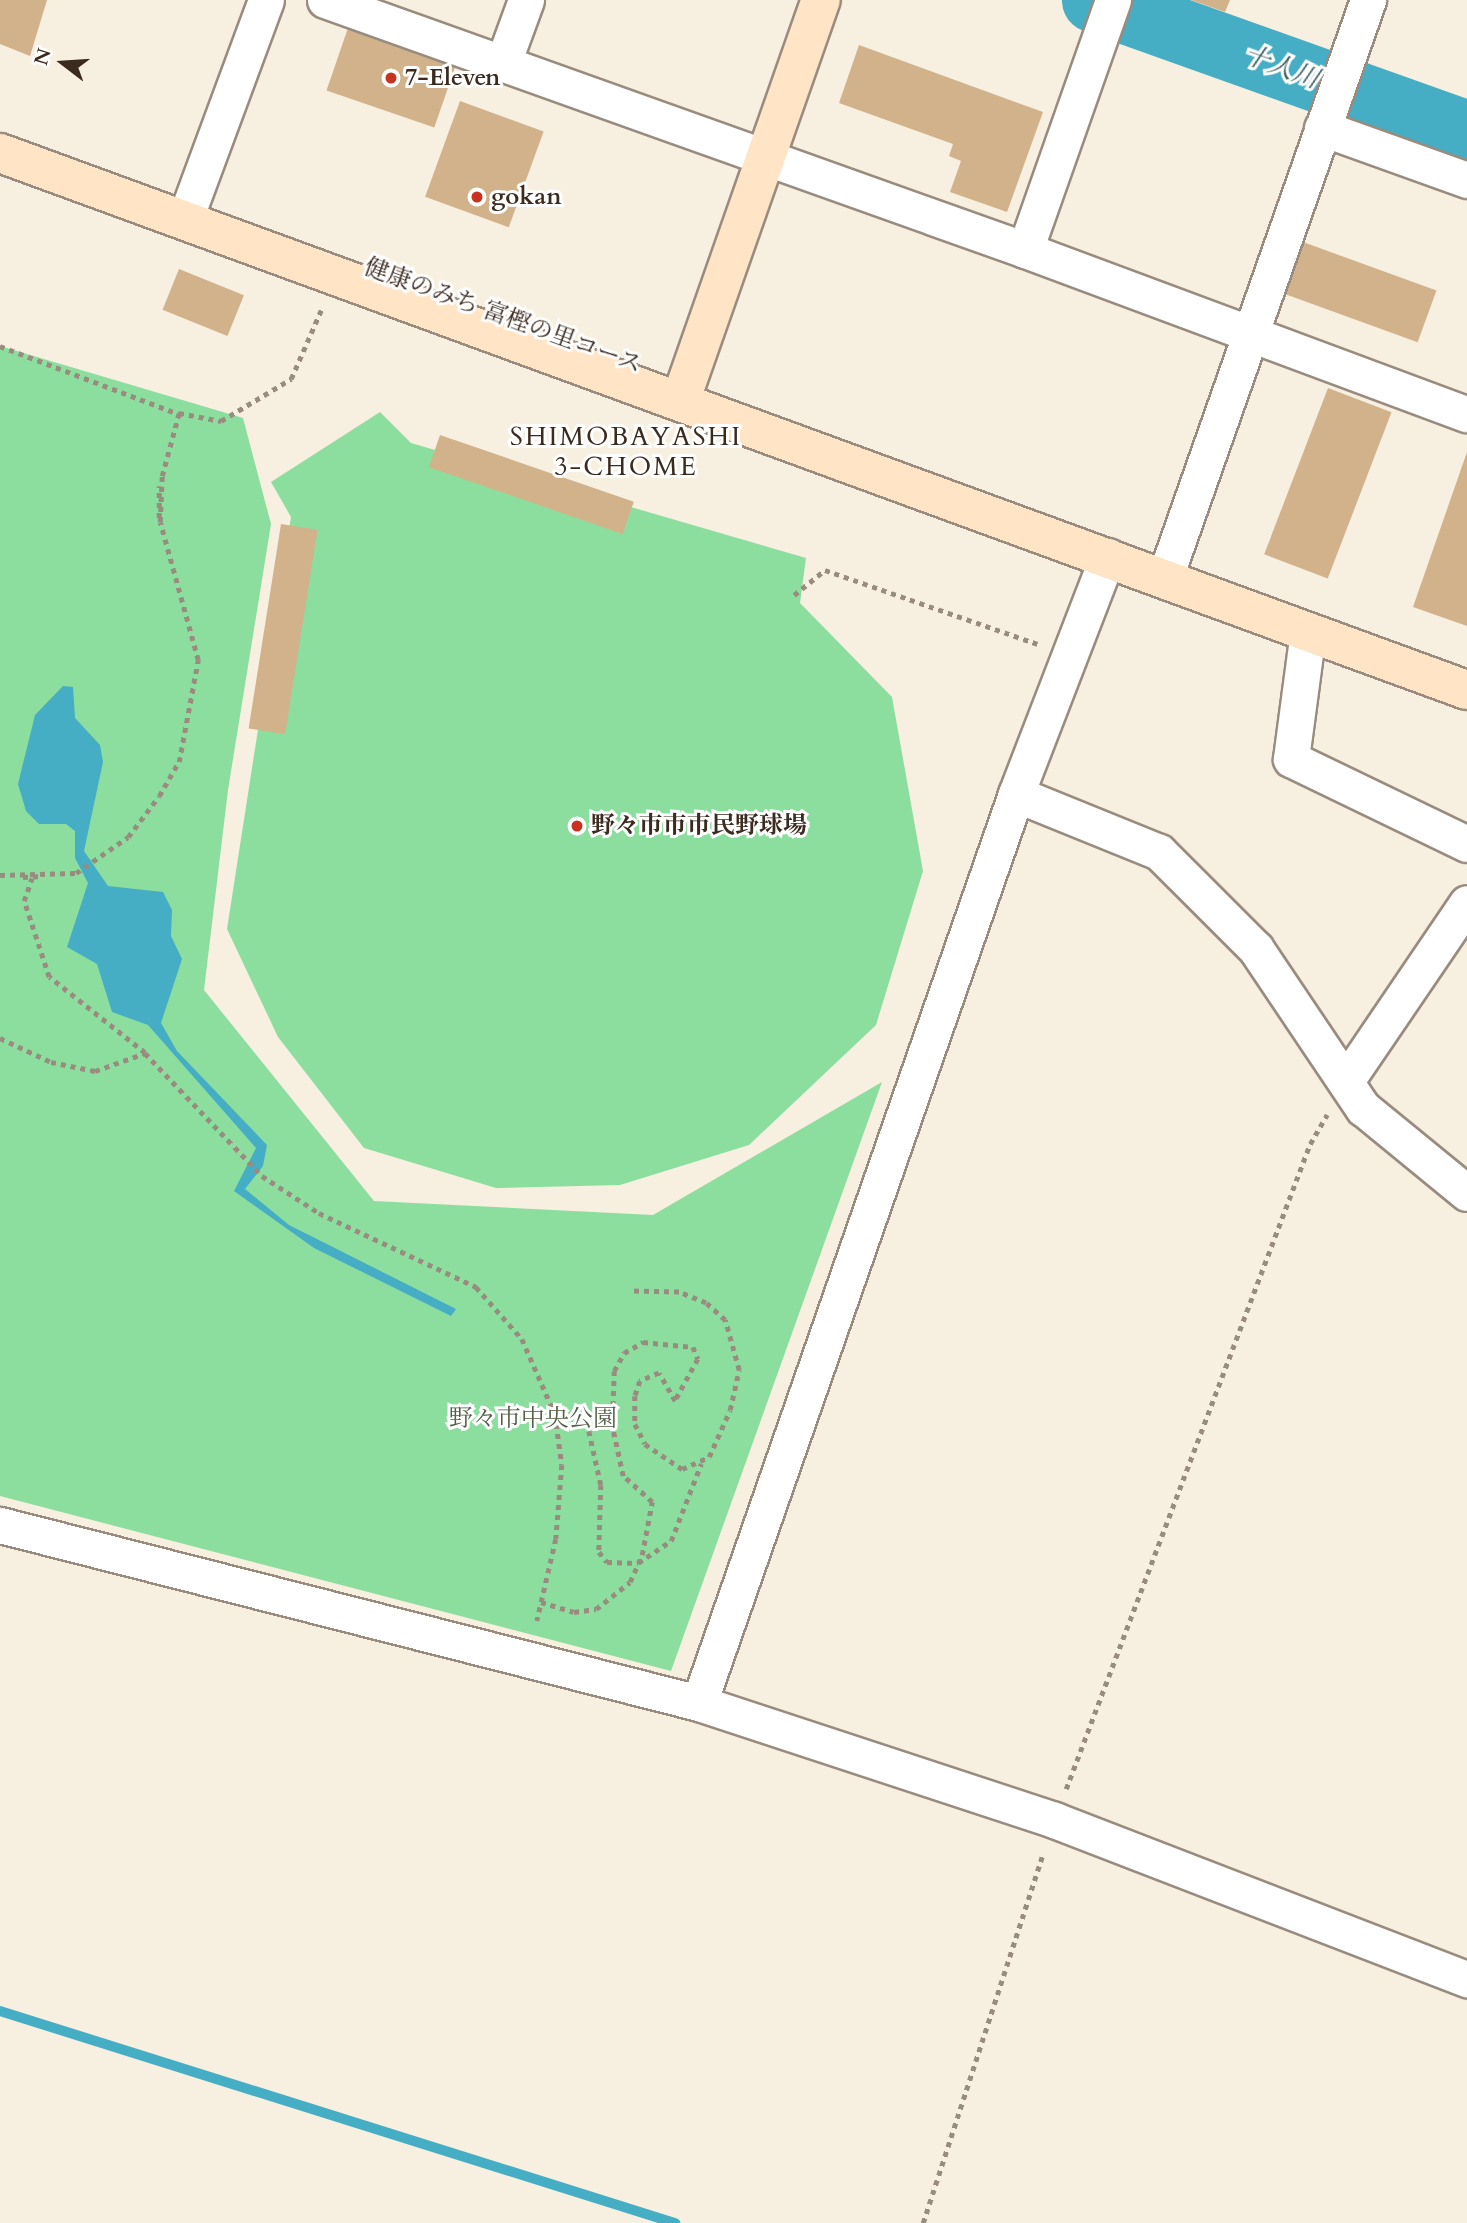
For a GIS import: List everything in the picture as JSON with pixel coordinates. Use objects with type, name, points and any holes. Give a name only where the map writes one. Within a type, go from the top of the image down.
[{"type":"street","points":[[185,219],[266,0]]},
{"type":"street","points":[[326,0],[766,154],[1252,337],[1467,414]]},
{"type":"street","points":[[503,63],[526,0]]},
{"type":"street","points":[[681,399],[821,0]]},
{"type":"street","points":[[1164,577],[1252,337],[1342,66],[1368,0]]},
{"type":"street","points":[[1025,250],[1109,11]]},
{"type":"street","points":[[1326,115],[1467,180]]},
{"type":"street","points":[[0,153],[681,399],[1467,690]]},
{"type":"street","points":[[699,1703],[1016,794],[1108,556]]},
{"type":"street","points":[[1308,631],[1292,759],[1467,844]]},
{"type":"street","points":[[1016,794],[1159,852],[1255,949],[1363,1108],[1467,1193]]},
{"type":"street","points":[[1346,1081],[1467,903]]},
{"type":"street","points":[[0,1525],[699,1703],[1054,1820],[1467,1979]]},
{"type":"path","points":[[0,346],[179,413],[221,421],[290,379],[327,298]]},
{"type":"path","points":[[0,875],[32,878],[76,873],[128,837],[178,762],[198,660],[155,505],[179,413]]},
{"type":"path","points":[[794,595],[825,570],[1070,655]]},
{"type":"path","points":[[0,875],[76,873]]},
{"type":"path","points":[[32,878],[24,901],[49,977],[145,1053],[241,1158],[319,1213],[476,1287],[522,1339],[555,1414],[562,1465],[556,1539],[537,1621]]},
{"type":"path","points":[[0,1038],[51,1062],[95,1071],[145,1053]]},
{"type":"path","points":[[923,2223],[1054,1820],[1310,1143],[1346,1081]]},
{"type":"path","points":[[589,1431],[601,1485],[599,1552],[607,1562],[638,1563],[671,1541],[702,1462],[721,1440],[739,1370],[725,1321],[706,1303],[679,1292],[631,1291]]},
{"type":"path","points":[[541,1602],[574,1612],[596,1609],[622,1591],[638,1563],[652,1502],[623,1475],[612,1426],[614,1371],[624,1353],[655,1341],[693,1347],[698,1359],[675,1401],[659,1373],[639,1381],[635,1424],[645,1444],[682,1469],[702,1462]]},
{"type":"green space","name":"野々市中央公園","points":[[0,346],[243,418],[271,524],[228,790],[204,990],[374,1201],[653,1215],[882,1082],[671,1671],[0,1496]]},
{"type":"green space","name":"野々市市市民野球場","points":[[380,412],[411,443],[806,558],[800,603],[892,697],[923,871],[876,1025],[749,1145],[620,1185],[496,1188],[364,1148],[278,1037],[227,929],[291,517],[271,482]]},
{"type":"water","points":[[63,686],[73,687],[75,718],[100,745],[103,762],[84,851],[108,886],[163,892],[172,910],[171,936],[182,959],[161,1023],[177,1051],[267,1145],[263,1166],[245,1189],[289,1225],[456,1309],[451,1316],[314,1248],[234,1191],[256,1148],[148,1025],[112,1012],[97,964],[67,947],[88,883],[75,858],[75,831],[66,824],[39,824],[26,811],[18,784],[35,715]]},
{"type":"building","points":[[0,0],[47,0],[30,56],[0,44]]},
{"type":"building","points":[[1191,0],[1230,0],[1225,12]]},
{"type":"building","name":"7-Eleven","points":[[348,28],[456,65],[434,128],[327,90]]},
{"type":"building","points":[[859,45],[1043,112],[1007,212],[950,192],[961,161],[949,156],[953,144],[839,103]]},
{"type":"building","points":[[460,101],[544,131],[509,227],[425,197]]},
{"type":"building","points":[[1303,242],[1436,291],[1418,342],[1284,294]]},
{"type":"building","points":[[179,269],[244,295],[227,336],[163,310]]},
{"type":"building","points":[[1328,388],[1391,412],[1328,579],[1264,554]]},
{"type":"building","points":[[440,435],[634,502],[623,534],[429,467]]},
{"type":"building","points":[[1467,452],[1467,626],[1413,607]]},
{"type":"building","points":[[281,524],[318,530],[285,734],[249,728]]},
{"type":"waterway","name":"十人川","points":[[1094,0],[1467,133]]},
{"type":"waterway","points":[[0,2011],[675,2223]]},
{"type":"place","name":"7-Eleven","points":[[391,78]]},
{"type":"place","name":"gokan","points":[[477,197]]},
{"type":"place","name":"野々市市市民野球場","points":[[577,826]]},
{"type":"district","name":"SHIMOBAYASHI 3-CHOME","points":[[626,452]]}]
